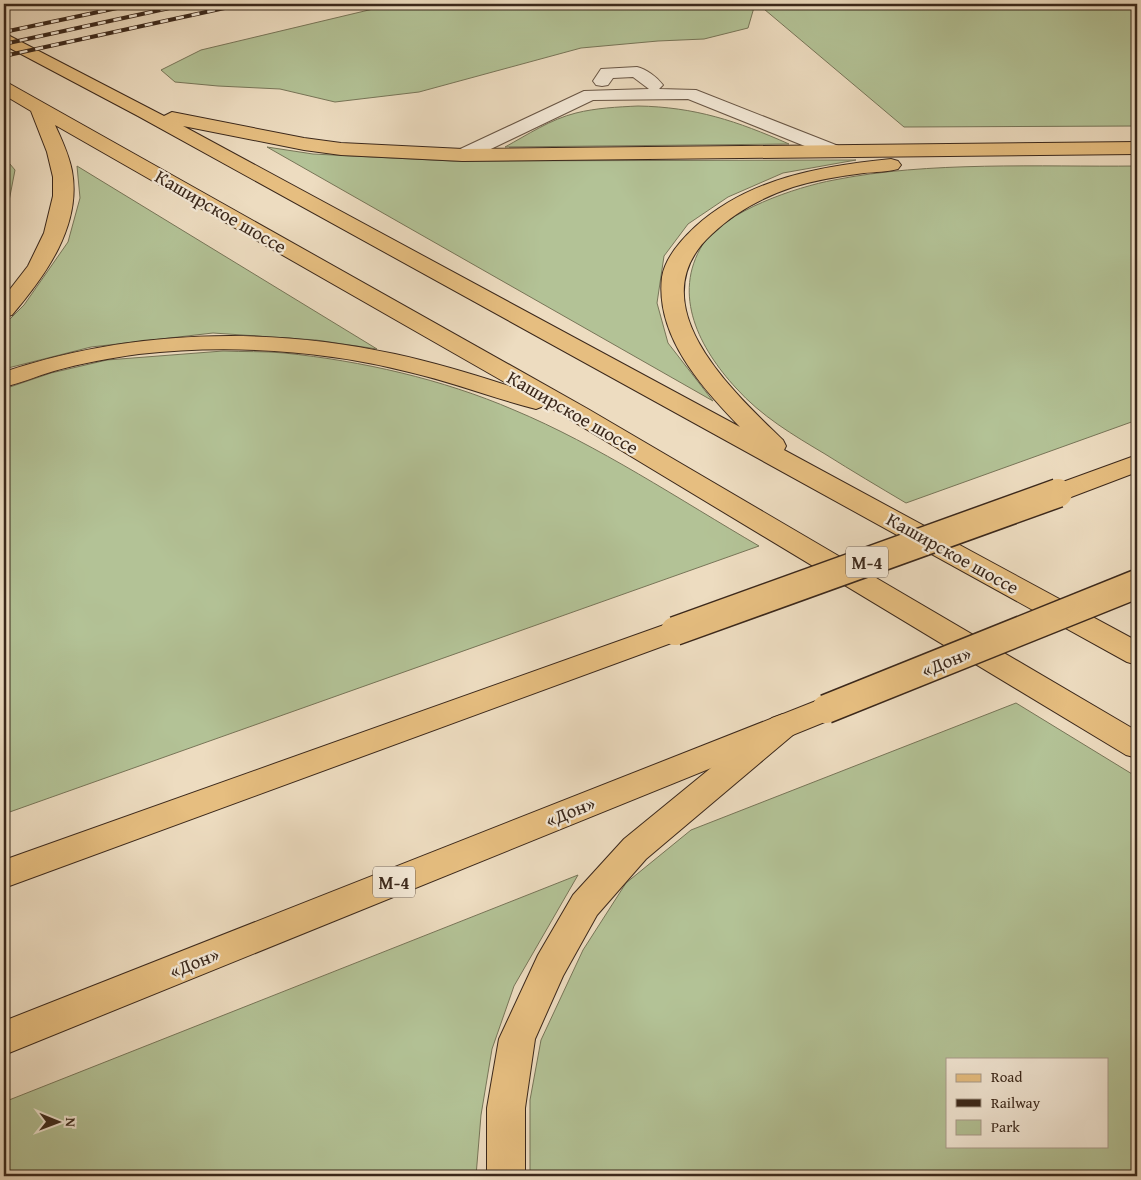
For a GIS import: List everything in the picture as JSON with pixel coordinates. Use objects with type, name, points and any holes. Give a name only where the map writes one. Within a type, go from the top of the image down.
[{"type":"main road","name":"Каширское шоссе","points":[[4,38],[144,112],[1137,654]]},
{"type":"main road","name":"Каширское шоссе","points":[[4,88],[579,414],[1137,746]]},
{"type":"main road","points":[[4,310],[28,284],[45,254],[57,230],[63,201],[63,175],[39,108]]},
{"type":"main road","points":[[144,112],[304,144],[341,149],[463,155],[1137,148]]},
{"type":"main road","points":[[792,465],[724,395],[696,359],[682,332],[675,307],[674,272],[687,247],[705,228],[756,195],[778,186],[839,172],[887,165],[951,161],[1137,160]]},
{"type":"main road","points":[[4,380],[63,362],[115,352],[158,346],[264,343],[323,348],[377,357],[579,414]]},
{"type":"main road","name":"М-4","points":[[4,874],[1137,464]]},
{"type":"main road","name":"«Дон»","points":[[4,1038],[1137,584]]},
{"type":"main road","points":[[506,1176],[506,1108],[518,1039],[550,966],[585,905],[635,850],[785,725]]},
{"type":"lane","points":[[463,155],[596,89],[638,81],[690,94],[834,150]]},
{"type":"lane","points":[[596,89],[672,90]]},
{"type":"lane","points":[[596,89],[690,94]]},
{"type":"green space","points":[[394,4],[755,4],[748,28],[704,39],[581,48],[419,92],[335,102],[280,89],[175,82],[161,70],[201,50]]},
{"type":"green space","points":[[758,4],[1137,4],[1137,126],[904,127]]},
{"type":"green space","points":[[638,106],[697,112],[751,128],[789,144],[505,147],[557,119],[584,111]]},
{"type":"green space","points":[[267,147],[313,154],[453,161],[856,160],[783,173],[728,197],[688,224],[664,256],[657,303],[668,343],[713,401]]},
{"type":"green space","points":[[4,157],[15,170],[4,227]]},
{"type":"green space","points":[[77,166],[377,349],[316,340],[213,333],[91,347],[4,369],[4,325],[24,305],[68,242],[80,198]]},
{"type":"green space","points":[[984,166],[1137,166],[1137,420],[906,503],[789,432],[767,416],[746,398],[723,373],[701,339],[690,302],[690,283],[694,263],[703,244],[713,232],[727,221],[762,202],[818,183],[908,170]]},
{"type":"green space","points":[[223,351],[284,353],[372,366],[430,380],[487,399],[545,424],[608,456],[759,546],[4,814],[4,389],[51,373],[107,360]]},
{"type":"green space","points":[[1016,703],[1137,777],[1137,1176],[530,1176],[530,1100],[541,1040],[583,950],[626,883],[691,830]]},
{"type":"green space","points":[[578,875],[514,986],[492,1049],[481,1115],[476,1176],[4,1176],[4,1102]]},
{"type":"railway","points":[[4,32],[136,4]]},
{"type":"railway","points":[[4,44],[188,4]]},
{"type":"railway","points":[[4,56],[243,4]]}]
